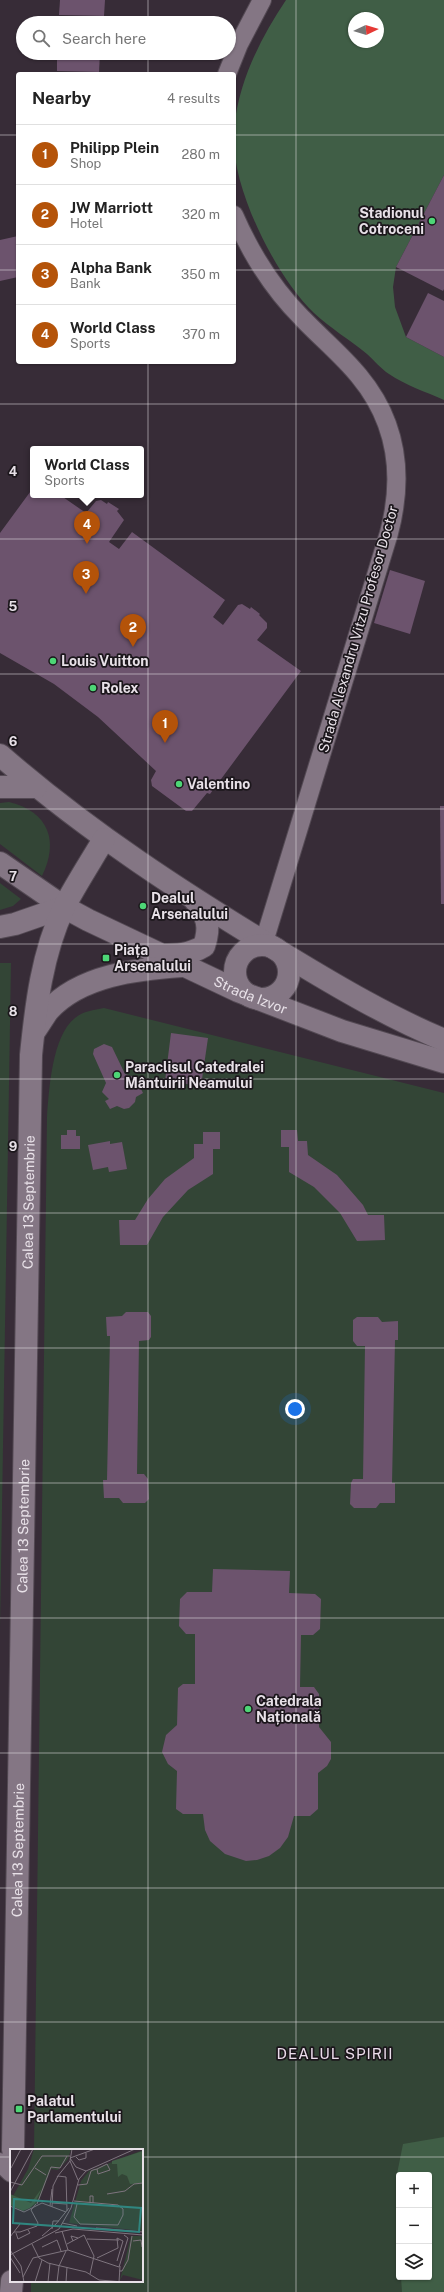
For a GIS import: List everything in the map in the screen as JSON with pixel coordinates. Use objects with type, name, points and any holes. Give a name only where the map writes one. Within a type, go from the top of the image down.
[{"type":"main road","points":[[0,756],[36,787],[104,839],[194,898],[355,997],[400,1021],[444,1040]]},
{"type":"main road","points":[[0,787],[36,787]]},
{"type":"main road","name":"Calea 13 Septembrie","points":[[13,2149],[29,1125],[34,1033],[37,1004],[47,955],[64,907],[104,839]]},
{"type":"main road","points":[[0,863],[64,907]]},
{"type":"main road","points":[[159,954],[182,955],[194,952],[204,946],[208,933],[208,922],[194,898]]},
{"type":"main road","points":[[0,927],[15,924],[64,907]]},
{"type":"main road","name":"Strada Izvor","points":[[64,907],[182,966],[250,996],[342,1031],[444,1062]]},
{"type":"main road","points":[[270,946],[288,965],[289,974],[282,990],[267,998],[250,996],[237,983],[236,965],[246,950],[270,946]]},
{"type":"main road","points":[[34,1033],[49,1011],[63,999],[99,980],[138,969],[182,966]]},
{"type":"main road","points":[[11,2292],[12,2282]]},
{"type":"street","points":[[236,52],[262,0]]},
{"type":"street","points":[[228,72],[233,60]]},
{"type":"street","name":"Strada Alexandru Vitzu Profesor Doctor","points":[[236,220],[247,245],[268,279],[301,317],[359,376],[373,395],[386,420],[395,453],[398,471],[394,514],[270,946]]},
{"type":"street","points":[[0,2162],[10,2172]]},
{"type":"green space","points":[[286,0],[444,0],[444,175],[396,267],[393,287],[395,307],[406,337],[444,357],[444,400],[409,385],[383,370],[367,354],[314,313],[299,297],[284,276],[270,252],[246,201],[236,162],[237,111],[246,77],[259,45]]},
{"type":"green space","points":[[9,802],[23,807],[33,813],[42,821],[47,830],[50,840],[50,851],[42,876],[0,844],[0,803]]},
{"type":"green space","points":[[0,883],[21,899],[13,906],[0,910]]},
{"type":"green space","points":[[0,963],[11,963],[0,1629]]},
{"type":"green space","points":[[104,1008],[444,1093],[444,2292],[31,2292],[31,2282],[143,2282],[143,2149],[34,2149],[47,1117],[53,1064],[61,1037],[67,1026],[75,1018],[82,1014]]},
{"type":"green space","points":[[444,2137],[444,2292],[402,2292],[401,2280],[432,2280],[432,2172],[397,2172],[403,2144]]},
{"type":"building","points":[[60,0],[105,0],[104,16],[59,15]]},
{"type":"building","points":[[57,60],[100,60],[99,72],[57,71]]},
{"type":"building","name":"Stadionul Cotroceni","points":[[444,175],[444,289],[443,291],[396,267]]},
{"type":"building","points":[[16,236],[16,277],[0,281],[0,240]]},
{"type":"building","points":[[428,293],[444,301],[444,357],[406,337]]},
{"type":"building","points":[[30,492],[30,498],[64,498],[86,513],[96,501],[101,500],[107,504],[108,502],[119,509],[117,511],[124,520],[109,542],[119,549],[132,532],[225,600],[213,617],[223,625],[238,605],[242,604],[250,609],[251,607],[260,614],[259,615],[267,623],[267,628],[257,640],[301,671],[210,794],[207,793],[192,811],[186,811],[152,786],[151,780],[156,771],[98,717],[54,684],[0,653],[0,533]]},
{"type":"building","points":[[390,570],[425,581],[410,634],[374,623]]},
{"type":"building","points":[[440,806],[444,806],[444,904],[441,904]]},
{"type":"building","points":[[171,1033],[208,1038],[201,1086],[165,1081]]},
{"type":"building","name":"Paraclisul Catedralei Mântuirii Neamului","points":[[104,1044],[112,1047],[125,1074],[134,1077],[136,1086],[139,1085],[143,1093],[136,1097],[135,1102],[129,1108],[124,1109],[117,1106],[110,1109],[105,1101],[109,1099],[102,1092],[106,1083],[93,1054],[94,1049]]},
{"type":"building","points":[[67,1130],[76,1130],[76,1136],[80,1136],[80,1149],[61,1149],[61,1135],[67,1135]]},
{"type":"building","points":[[281,1130],[297,1130],[298,1141],[307,1141],[308,1155],[337,1175],[363,1205],[368,1215],[384,1215],[385,1240],[357,1241],[340,1213],[314,1187],[289,1172],[289,1147],[281,1147]]},
{"type":"building","points":[[203,1132],[220,1132],[220,1149],[213,1149],[213,1174],[188,1190],[163,1217],[147,1245],[120,1245],[119,1220],[135,1220],[148,1199],[165,1179],[194,1158],[194,1144],[203,1144]]},
{"type":"building","points":[[110,1141],[110,1144],[122,1142],[127,1169],[109,1172],[108,1167],[93,1170],[88,1145]]},
{"type":"building","points":[[126,1312],[148,1312],[151,1316],[151,1337],[149,1340],[139,1341],[137,1474],[144,1474],[148,1479],[149,1499],[145,1503],[123,1503],[119,1498],[104,1498],[103,1480],[107,1480],[110,1336],[107,1336],[106,1317],[122,1316]]},
{"type":"building","points":[[357,1317],[378,1317],[382,1322],[398,1321],[398,1340],[395,1340],[392,1483],[395,1483],[395,1503],[380,1503],[376,1508],[354,1508],[350,1504],[351,1483],[353,1479],[363,1479],[365,1346],[357,1346],[353,1341],[353,1320]]},
{"type":"building","name":"Catedrala Națională","points":[[213,1569],[290,1571],[289,1593],[315,1594],[321,1599],[320,1629],[313,1635],[301,1635],[300,1687],[314,1687],[319,1694],[319,1727],[331,1742],[331,1759],[327,1766],[318,1773],[318,1809],[310,1816],[294,1816],[288,1837],[280,1848],[269,1856],[257,1860],[246,1861],[225,1854],[210,1841],[205,1830],[203,1814],[183,1814],[176,1809],[177,1771],[168,1764],[162,1752],[166,1735],[177,1725],[178,1688],[183,1684],[195,1684],[195,1634],[186,1634],[179,1626],[180,1599],[187,1592],[212,1592]]},
{"type":"place","name":"Stadionul Cotroceni","points":[[432,221]]},
{"type":"place","name":"World Class","points":[[87,544]]},
{"type":"place","name":"Alpha Bank","points":[[86,594]]},
{"type":"place","name":"JW Marriott","points":[[133,647]]},
{"type":"place","name":"Louis Vuitton","points":[[53,661]]},
{"type":"place","name":"Rolex","points":[[93,688]]},
{"type":"place","name":"Philipp Plein","points":[[165,743]]},
{"type":"place","name":"Valentino","points":[[179,784]]},
{"type":"place","name":"Dealul Arsenalului","points":[[143,906]]},
{"type":"place","name":"Piața Arsenalului","points":[[106,958]]},
{"type":"place","name":"Paraclisul Catedralei Mântuirii Neamului","points":[[117,1075]]},
{"type":"place","name":"Catedrala Națională","points":[[248,1709]]},
{"type":"place","name":"Palatul Parlamentului","points":[[19,2109]]},
{"type":"district","name":"DEALUL SPIRII","points":[[335,2054]]}]
